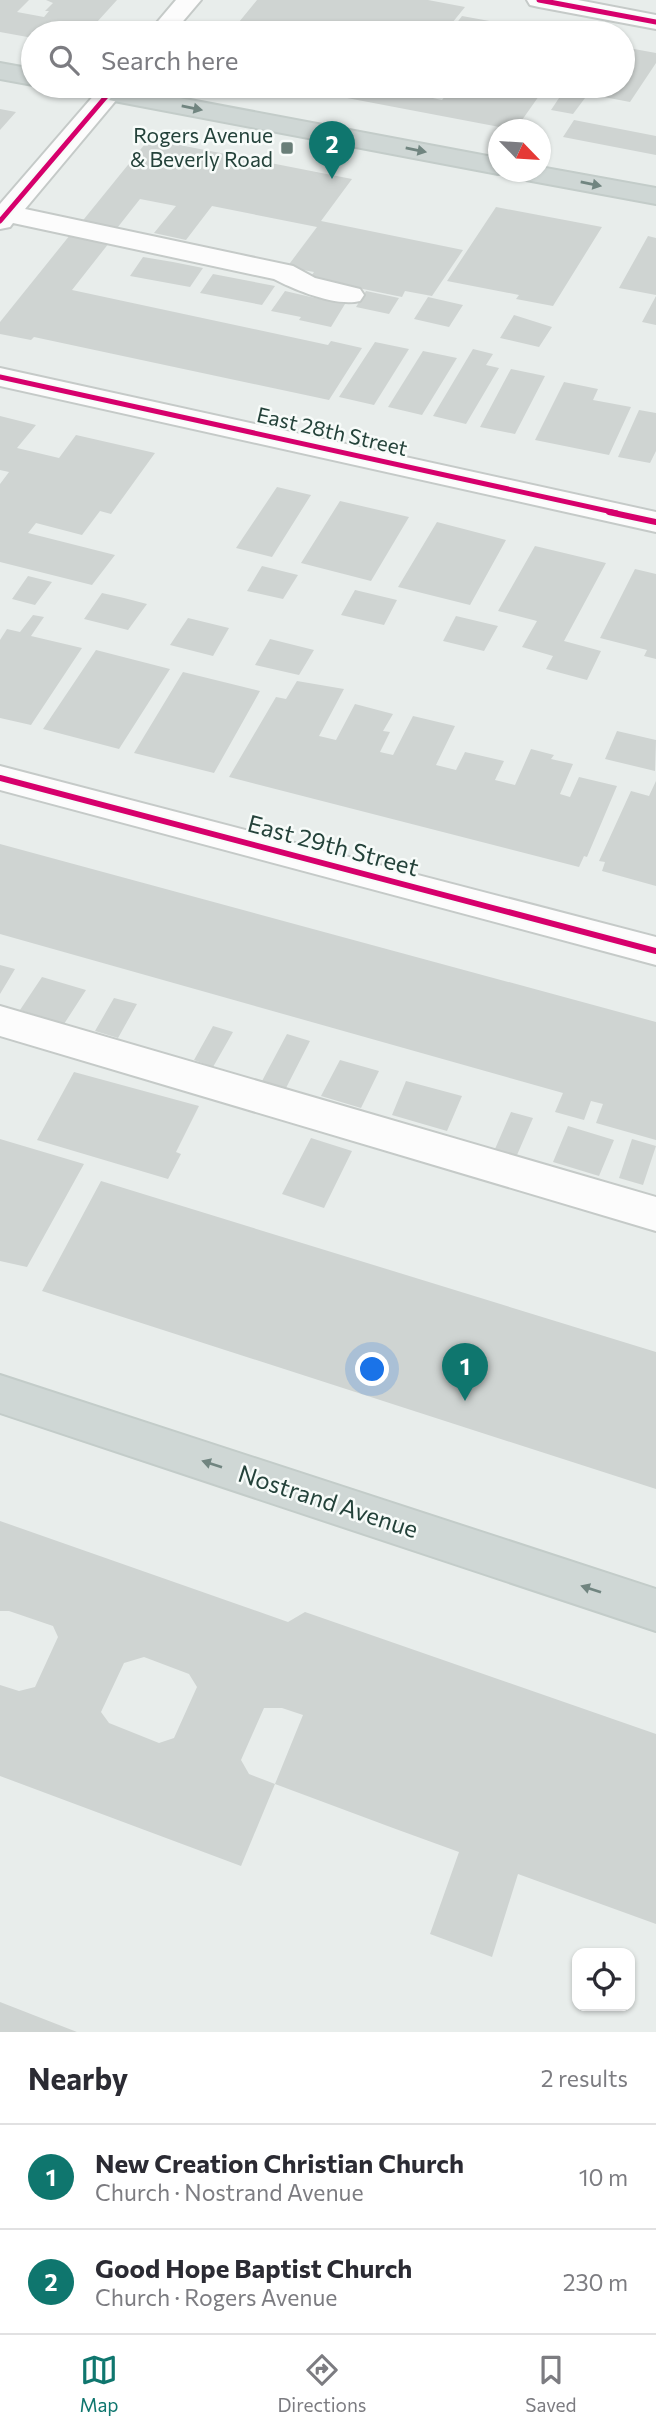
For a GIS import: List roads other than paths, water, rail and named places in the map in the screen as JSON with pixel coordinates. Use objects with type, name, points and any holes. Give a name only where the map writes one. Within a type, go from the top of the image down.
[{"type":"main road","points":[[0,71],[21,75]]},
{"type":"main road","points":[[157,98],[488,164]]},
{"type":"main road","points":[[551,177],[656,196]]},
{"type":"main road","name":"Nostrand Avenue","points":[[0,1394],[656,1610]]},
{"type":"street","points":[[171,21],[189,0]]},
{"type":"street","points":[[538,0],[591,5],[656,22]]},
{"type":"street","points":[[104,98],[3,217],[283,272],[305,284],[350,295]]},
{"type":"street","name":"East 28th Street","points":[[0,377],[656,522]]},
{"type":"street","name":"East 29th Street","points":[[0,778],[656,951]]},
{"type":"street","points":[[0,1021],[656,1214]]},
{"type":"place","name":"Rogers Avenue & Beverly Road","points":[[287,148]]},
{"type":"place","name":"Good Hope Baptist Church","points":[[332,179]]},
{"type":"place","name":"New Creation Christian Church","points":[[465,1401]]}]
